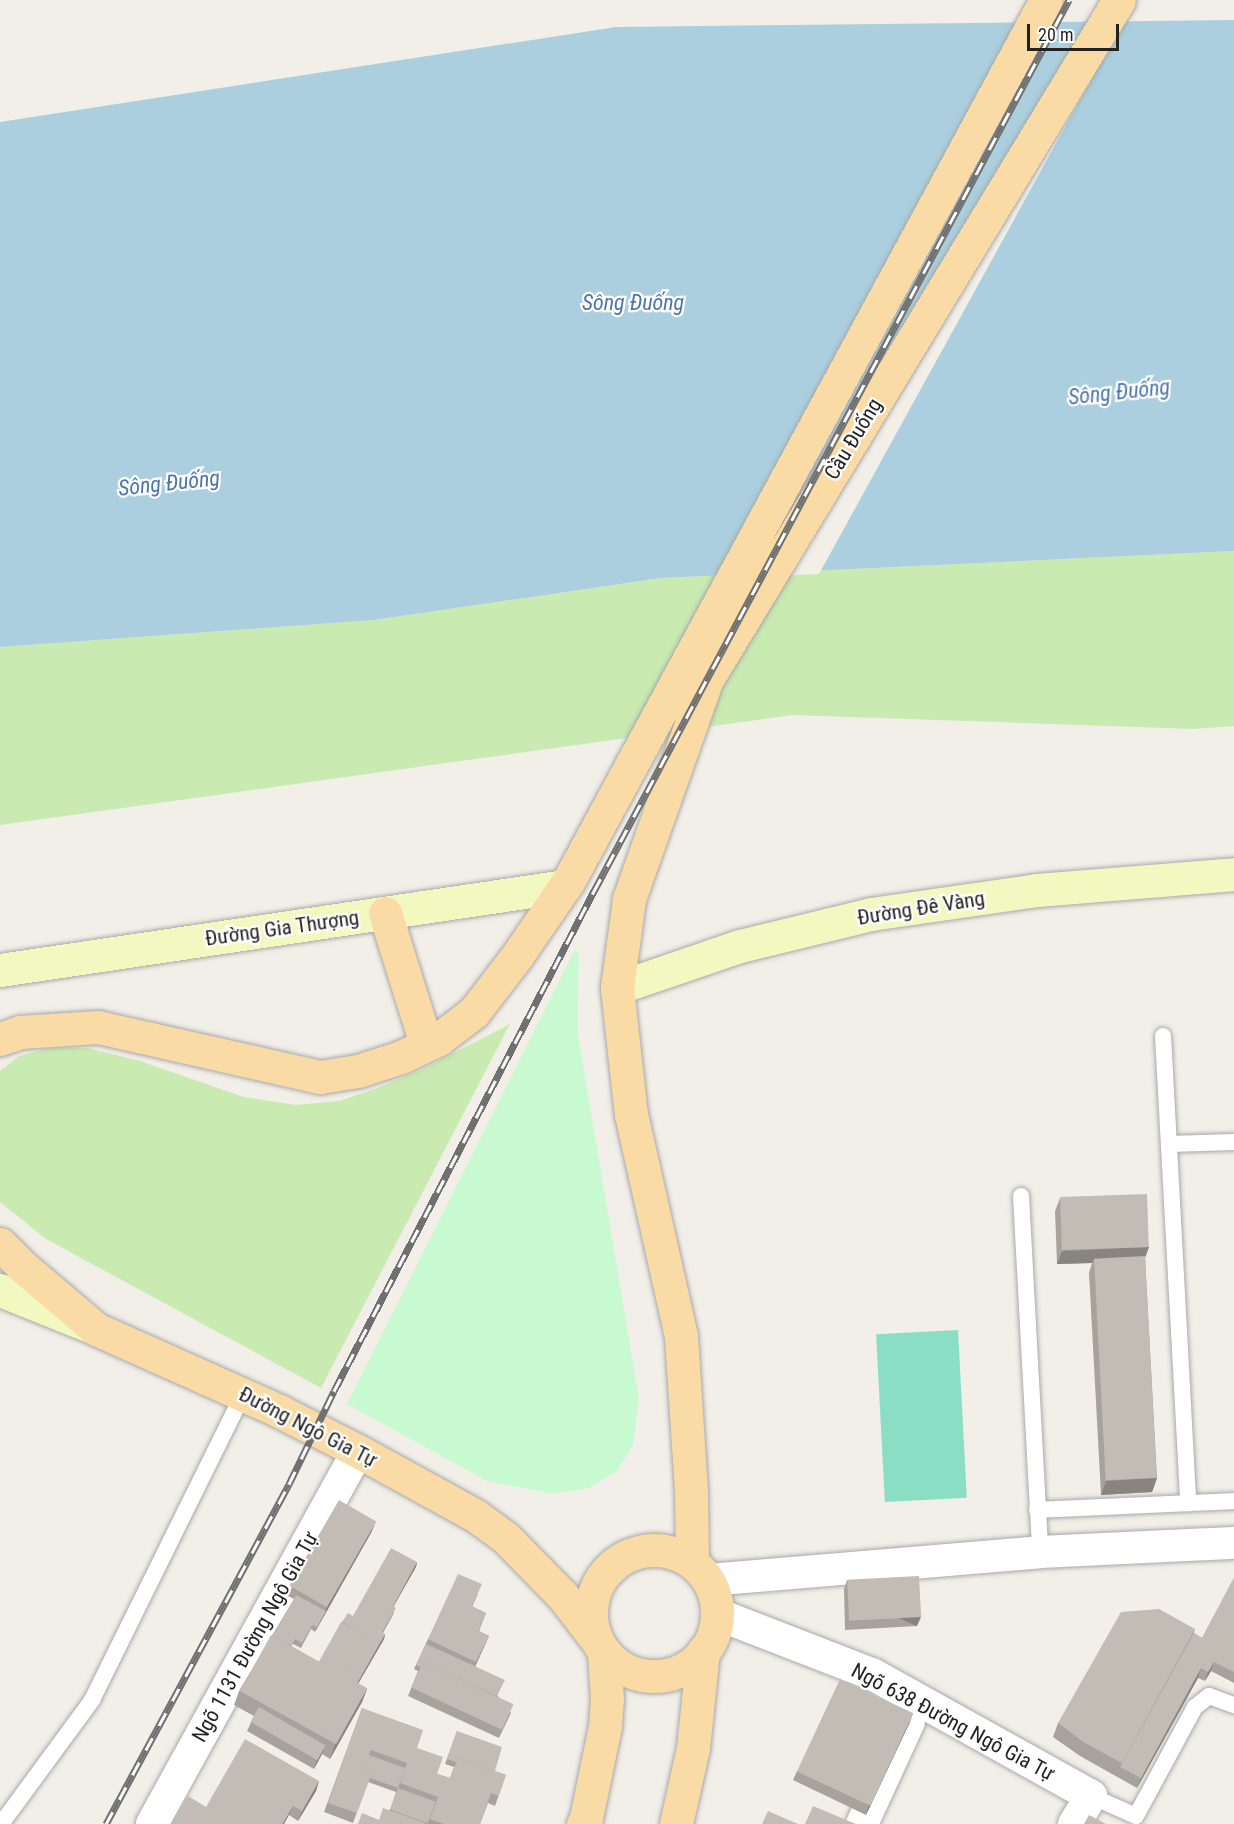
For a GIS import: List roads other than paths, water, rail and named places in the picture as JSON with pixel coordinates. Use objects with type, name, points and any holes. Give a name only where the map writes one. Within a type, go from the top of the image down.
[{"type":"main road","name":"Cầu Đuống","points":[[567,883],[1046,0]]},
{"type":"main road","name":"Cầu Đuống","points":[[617,988],[629,898],[706,681],[1119,0]]},
{"type":"main road","name":"Đường Đê Vàng","points":[[617,988],[740,946],[871,914],[1037,890],[1234,874]]},
{"type":"main road","name":"Đường Gia Thượng","points":[[0,970],[385,913],[567,883]]},
{"type":"main road","points":[[0,1039],[20,1032],[98,1027],[320,1077],[358,1071],[401,1057],[439,1038],[474,1011],[517,956],[567,883]]},
{"type":"main road","points":[[385,913],[426,1044]]},
{"type":"main road","points":[[617,988],[631,1116],[681,1336],[691,1491],[700,1571]]},
{"type":"main road","name":"Đường Ngô Gia Tự","points":[[0,1244],[22,1266],[96,1329],[243,1394],[358,1451],[476,1516],[506,1538],[562,1595],[600,1646]]},
{"type":"main road","points":[[0,1290],[96,1329]]},
{"type":"main road","points":[[583,1824],[597,1772],[607,1699],[600,1646],[590,1611],[592,1596],[598,1582],[617,1561],[630,1554],[656,1549],[680,1555],[700,1571],[714,1592],[717,1614],[715,1630],[704,1652],[693,1748],[676,1824]]},
{"type":"main road","points":[[600,1646],[626,1670],[655,1676],[684,1669],[704,1652]]},
{"type":"street","name":"Ngõ 1131 Đường Ngô Gia Tự","points":[[152,1824],[358,1451]]},
{"type":"street","points":[[700,1571],[1234,1543]]},
{"type":"street","name":"Ngõ 638 Đường Ngô Gia Tự","points":[[717,1614],[872,1674],[1090,1796]]},
{"type":"street","points":[[862,1824],[920,1699]]},
{"type":"street","points":[[1074,1824],[1090,1796]]},
{"type":"lane","points":[[1163,1036],[1188,1503]]},
{"type":"lane","points":[[1169,1144],[1234,1142]]},
{"type":"lane","points":[[1021,1196],[1040,1552]]},
{"type":"lane","points":[[1,1824],[92,1700],[243,1394]]},
{"type":"lane","points":[[1037,1510],[1234,1501]]},
{"type":"lane","points":[[1090,1796],[1134,1820],[1196,1707],[1209,1696],[1234,1705]]},
{"type":"water","name":"Sông Đuống","points":[[1234,20],[1234,551],[661,578],[374,620],[0,647],[0,122],[616,27]]},
{"type":"railway","points":[[106,1824],[289,1484],[334,1391],[594,891],[1069,0]]}]
